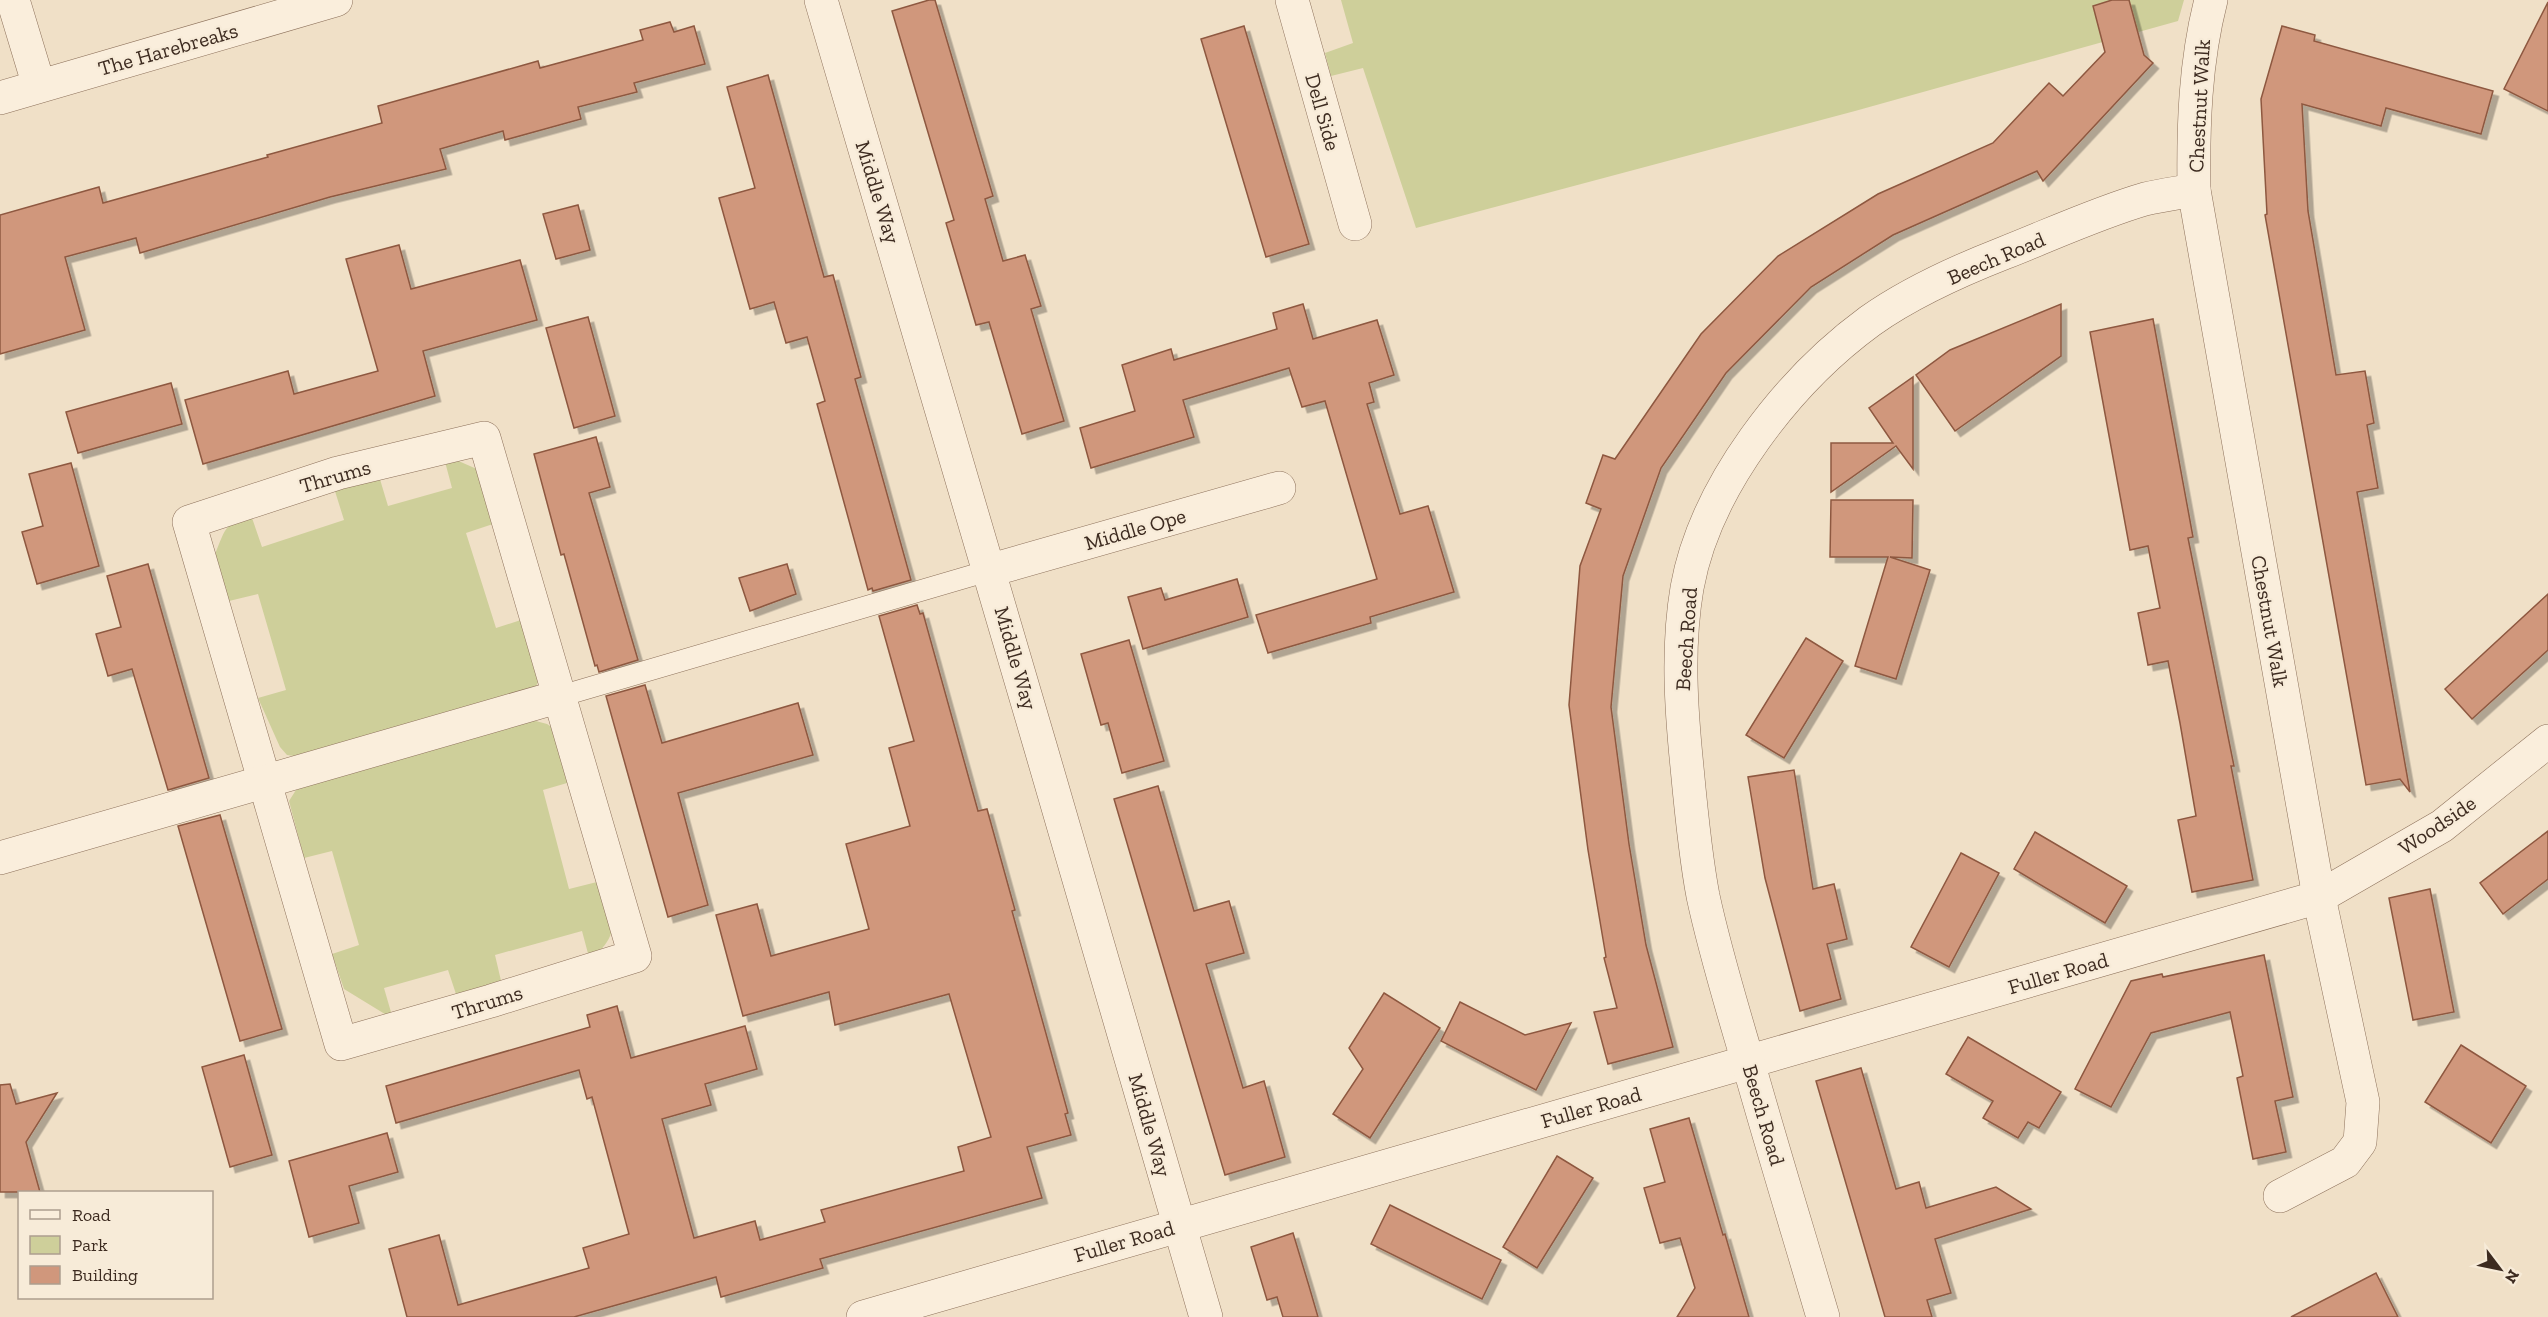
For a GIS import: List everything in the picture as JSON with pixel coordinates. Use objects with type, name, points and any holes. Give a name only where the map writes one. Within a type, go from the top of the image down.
[{"type":"street","points":[[13,0],[39,86]]},
{"type":"street","name":"The Harebreaks","points":[[0,98],[336,0]]},
{"type":"street","name":"Middle Way","points":[[821,0],[991,570],[1206,1317]]},
{"type":"street","name":"Dell Side","points":[[1292,0],[1355,224]]},
{"type":"street","name":"Chestnut Walk","points":[[2211,0],[2204,26],[2197,86],[2193,138],[2194,189],[2319,897],[2363,1102],[2360,1142],[2345,1162],[2280,1196]]},
{"type":"street","name":"Beech Road","points":[[1823,1317],[1748,1062],[1703,895],[1690,806],[1681,683],[1682,630],[1688,586],[1700,542],[1724,488],[1752,442],[1788,398],[1822,362],[1870,321],[1921,290],[1975,264],[2146,199],[2194,189]]},
{"type":"street","name":"Thrums","points":[[483,438],[561,696],[635,956],[491,1001],[341,1044],[189,522],[338,473],[483,438]]},
{"type":"street","name":"Middle Ope","points":[[991,570],[1280,488]]},
{"type":"street","points":[[0,858],[561,696]]},
{"type":"street","name":"Woodside","points":[[2319,897],[2442,826],[2548,741]]},
{"type":"street","name":"Fuller Road","points":[[863,1317],[2319,897]]},
{"type":"lane","points":[[561,696],[991,570]]},
{"type":"green space","points":[[1341,0],[2184,0],[2178,21],[1855,111],[1416,228],[1363,68],[1331,76],[1325,53],[1353,43]]},
{"type":"green space","points":[[444,458],[454,459],[479,470],[496,523],[466,533],[496,628],[527,618],[541,676],[534,690],[301,757],[287,755],[280,747],[258,698],[286,690],[258,594],[229,601],[215,554],[224,533],[231,524],[251,515],[262,547],[344,520],[334,488],[379,476],[388,506],[452,488]]},
{"type":"green space","points":[[532,720],[547,724],[561,733],[574,781],[543,790],[569,889],[601,881],[611,916],[612,925],[608,941],[590,961],[582,931],[495,955],[502,985],[458,1000],[448,970],[384,988],[393,1019],[344,989],[332,954],[359,945],[332,851],[304,858],[289,801],[296,790],[333,776]]},
{"type":"building","points":[[935,0],[993,196],[985,199],[1003,261],[1025,255],[1041,306],[1031,309],[1064,421],[1022,434],[989,322],[976,325],[946,223],[954,220],[892,11]]},
{"type":"building","points":[[2112,0],[2129,0],[2144,55],[2153,63],[2043,181],[2037,171],[1893,235],[1811,287],[1726,373],[1661,468],[1623,576],[1611,707],[1629,844],[1646,945],[1673,1047],[1608,1064],[1594,1012],[1617,1008],[1604,958],[1606,957],[1588,850],[1569,705],[1580,566],[1601,509],[1586,503],[1603,455],[1615,459],[1701,334],[1778,256],[1878,194],[1993,143],[2049,83],[2063,96],[2105,52],[2093,6]]},
{"type":"building","points":[[2548,2],[2548,111],[2504,89]]},
{"type":"building","points":[[670,22],[674,32],[694,26],[705,64],[634,83],[637,92],[578,107],[581,119],[505,140],[503,131],[440,149],[446,169],[330,197],[140,253],[136,238],[65,257],[85,330],[0,354],[0,215],[99,187],[103,203],[268,157],[267,155],[382,123],[378,106],[538,61],[540,68],[643,40],[640,30]]},
{"type":"building","points":[[1244,26],[1309,244],[1266,257],[1201,39]]},
{"type":"building","points":[[2282,26],[2315,35],[2314,41],[2493,91],[2481,134],[2386,108],[2381,126],[2302,104],[2308,211],[2336,375],[2365,371],[2374,423],[2367,425],[2378,488],[2357,492],[2410,792],[2400,779],[2366,785],[2265,215],[2267,214],[2261,99]]},
{"type":"building","points":[[768,75],[824,277],[833,275],[861,377],[855,379],[911,580],[873,591],[872,588],[868,590],[817,404],[825,401],[807,337],[786,343],[774,302],[750,309],[719,198],[755,188],[727,87]]},
{"type":"building","points":[[578,205],[590,250],[556,259],[543,214]]},
{"type":"building","points":[[399,245],[411,289],[520,260],[537,320],[423,351],[435,396],[203,464],[185,400],[288,371],[294,394],[378,371],[346,259]]},
{"type":"building","points":[[1303,304],[1313,339],[1377,320],[1394,375],[1369,383],[1374,402],[1367,404],[1400,514],[1428,506],[1454,592],[1370,617],[1371,623],[1268,653],[1256,615],[1377,579],[1325,401],[1302,407],[1289,368],[1183,400],[1194,437],[1091,468],[1080,428],[1135,411],[1122,365],[1171,349],[1174,360],[1277,329],[1273,313]]},
{"type":"building","points":[[2061,304],[2061,356],[1955,431],[1916,375],[1950,350]]},
{"type":"building","points":[[588,317],[615,416],[574,428],[546,328]]},
{"type":"building","points":[[2153,319],[2193,537],[2188,538],[2234,766],[2231,766],[2253,880],[2192,892],[2178,820],[2196,816],[2168,661],[2148,665],[2138,613],[2160,608],[2148,546],[2130,550],[2090,332]]},
{"type":"building","points":[[1913,377],[1913,469],[1896,446],[1831,492],[1831,443],[1893,443],[1869,408]]},
{"type":"building","points":[[171,383],[182,424],[78,453],[66,412]]},
{"type":"building","points":[[596,437],[610,487],[589,493],[638,660],[599,672],[597,665],[595,666],[564,554],[561,555],[534,454]]},
{"type":"building","points":[[71,463],[99,566],[37,584],[22,532],[43,526],[29,474]]},
{"type":"building","points":[[1831,500],[1913,500],[1912,558],[1890,557],[1930,570],[1896,679],[1855,666],[1888,557],[1830,557]]},
{"type":"building","points":[[148,564],[209,778],[168,790],[132,669],[108,676],[96,634],[121,627],[107,576]]},
{"type":"building","points":[[787,564],[796,594],[750,611],[739,578]]},
{"type":"building","points":[[1237,579],[1248,617],[1143,649],[1128,597],[1161,588],[1165,600]]},
{"type":"building","points":[[2548,594],[2548,650],[2472,719],[2445,689]]},
{"type":"building","points":[[917,605],[920,614],[923,613],[978,811],[987,809],[1015,910],[1012,911],[1068,1113],[1065,1114],[1071,1135],[1027,1147],[1042,1198],[820,1259],[823,1268],[721,1297],[716,1277],[574,1317],[407,1317],[389,1249],[439,1235],[458,1305],[589,1268],[583,1248],[629,1234],[592,1097],[587,1099],[579,1070],[396,1123],[386,1086],[590,1027],[587,1015],[617,1006],[631,1058],[745,1026],[757,1069],[705,1084],[711,1105],[662,1119],[694,1238],[755,1221],[760,1240],[825,1222],[821,1210],[964,1171],[958,1147],[991,1137],[949,994],[835,1025],[829,992],[743,1016],[716,915],[757,904],[771,956],[869,929],[846,844],[910,826],[889,748],[914,741],[879,616]]},
{"type":"building","points":[[1806,638],[1843,661],[1784,758],[1746,735]]},
{"type":"building","points":[[1129,640],[1164,761],[1122,773],[1108,723],[1101,725],[1081,654]]},
{"type":"building","points":[[645,685],[662,743],[798,703],[813,755],[678,793],[708,905],[668,917],[606,696]]},
{"type":"building","points":[[1794,770],[1813,889],[1834,884],[1847,939],[1827,944],[1841,999],[1800,1011],[1765,878],[1748,777]]},
{"type":"building","points":[[1158,786],[1194,911],[1229,901],[1244,953],[1206,964],[1243,1088],[1264,1081],[1285,1157],[1225,1175],[1114,799]]},
{"type":"building","points":[[220,815],[282,1029],[240,1041],[178,826]]},
{"type":"building","points":[[2548,831],[2548,879],[2503,914],[2480,883]]},
{"type":"building","points":[[2035,832],[2127,886],[2105,923],[2014,869]]},
{"type":"building","points":[[1961,853],[1999,873],[1949,967],[1911,947]]},
{"type":"building","points":[[2430,889],[2454,1012],[2413,1020],[2389,898]]},
{"type":"building","points":[[2264,955],[2293,1097],[2275,1101],[2286,1152],[2253,1159],[2237,1078],[2243,1076],[2230,1012],[2151,1033],[2111,1107],[2075,1089],[2131,981],[2162,974],[2163,977]]},
{"type":"building","points":[[1384,993],[1440,1028],[1370,1138],[1333,1114],[1363,1069],[1349,1048]]},
{"type":"building","points":[[1460,1002],[1525,1035],[1571,1023],[1536,1090],[1441,1041]]},
{"type":"building","points":[[1968,1037],[2061,1092],[2039,1128],[2028,1122],[2018,1138],[1983,1118],[1993,1101],[1946,1074]]},
{"type":"building","points":[[2461,1045],[2526,1086],[2491,1143],[2425,1102]]},
{"type":"building","points":[[244,1055],[272,1155],[230,1167],[202,1067]]},
{"type":"building","points":[[1861,1068],[1896,1189],[1919,1182],[1926,1208],[1996,1187],[2031,1209],[1935,1239],[1951,1293],[1927,1300],[1932,1317],[1885,1317],[1816,1081]]},
{"type":"building","points":[[10,1084],[16,1104],[57,1093],[26,1142],[40,1191],[0,1192],[0,1085]]},
{"type":"building","points":[[1689,1118],[1749,1317],[1677,1317],[1695,1288],[1680,1238],[1660,1243],[1644,1188],[1665,1182],[1650,1129]]},
{"type":"building","points":[[387,1133],[398,1172],[349,1186],[359,1223],[309,1237],[289,1161]]},
{"type":"building","points":[[1557,1156],[1593,1178],[1537,1268],[1503,1247]]},
{"type":"building","points":[[1390,1205],[1501,1260],[1482,1299],[1371,1244]]},
{"type":"building","points":[[1293,1233],[1318,1317],[1283,1317],[1277,1297],[1267,1300],[1251,1247]]},
{"type":"building","points":[[2376,1273],[2398,1317],[2291,1317]]}]
